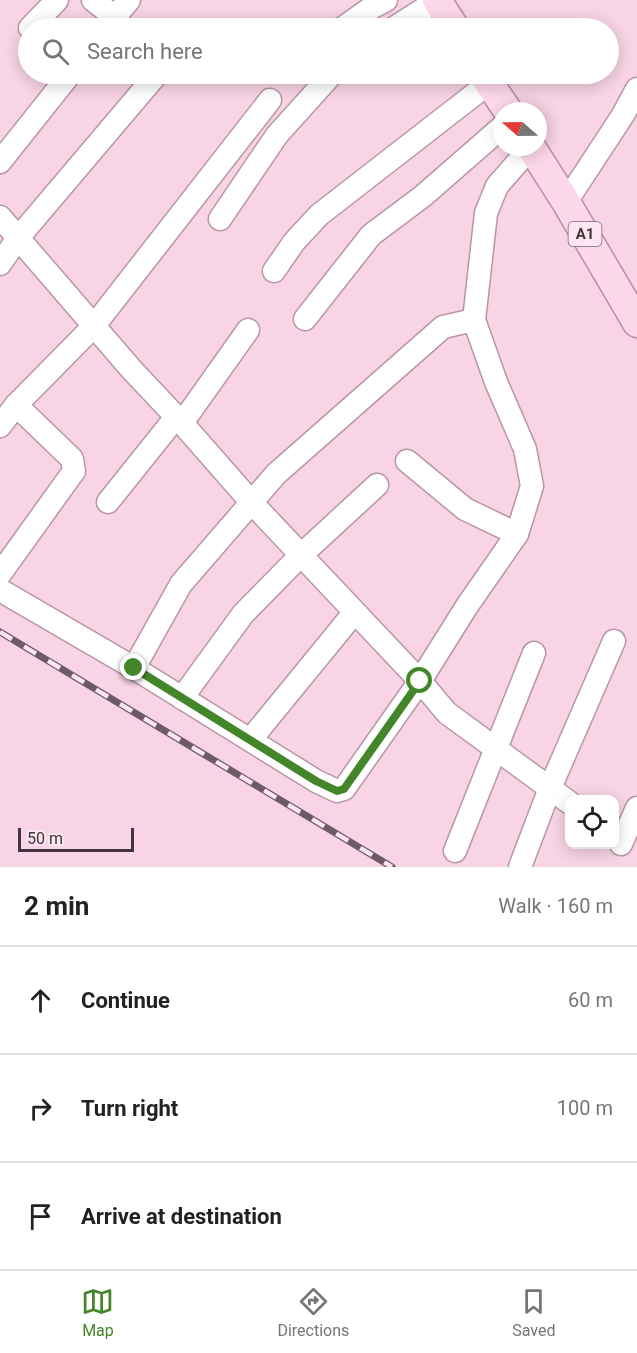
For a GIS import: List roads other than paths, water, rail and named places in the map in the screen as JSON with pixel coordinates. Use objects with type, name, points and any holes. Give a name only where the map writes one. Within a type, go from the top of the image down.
[{"type":"main road","points":[[437,0],[449,18]]},
{"type":"main road","points":[[490,84],[502,102]]},
{"type":"main road","name":"A1","points":[[537,156],[637,323]]},
{"type":"street","points":[[40,18],[57,0]]},
{"type":"street","points":[[93,0],[117,15]]},
{"type":"street","points":[[357,18],[386,0]]},
{"type":"street","points":[[409,18],[437,0]]},
{"type":"street","points":[[0,162],[62,84]]},
{"type":"street","points":[[0,264],[18,237],[148,84]]},
{"type":"street","points":[[220,219],[277,135],[323,84]]},
{"type":"street","points":[[274,271],[294,242],[319,215],[479,84]]},
{"type":"street","points":[[566,202],[623,115],[637,89]]},
{"type":"street","points":[[0,426],[16,405],[93,327],[270,100]]},
{"type":"street","points":[[305,319],[371,235],[423,196],[493,135]]},
{"type":"street","points":[[0,590],[134,668],[316,781],[337,791],[344,789],[420,681],[467,606],[517,534],[532,486],[525,449],[496,382],[474,320],[486,213],[496,186],[523,156]]},
{"type":"street","points":[[0,217],[93,327],[300,556],[420,681],[447,713],[565,799]]},
{"type":"street","points":[[134,668],[181,585],[276,474],[443,327],[474,320]]},
{"type":"street","points":[[108,502],[179,420],[248,330]]},
{"type":"street","points":[[0,574],[74,471],[72,459],[16,405]]},
{"type":"street","points":[[407,461],[465,509],[517,534]]},
{"type":"street","points":[[182,698],[243,614],[300,556],[377,484]]},
{"type":"street","points":[[251,739],[354,613]]},
{"type":"street","points":[[520,867],[550,788],[614,641]]},
{"type":"street","points":[[455,851],[534,653]]},
{"type":"street","points":[[624,846],[637,808]]},
{"type":"railway","points":[[0,632],[392,867]]}]
